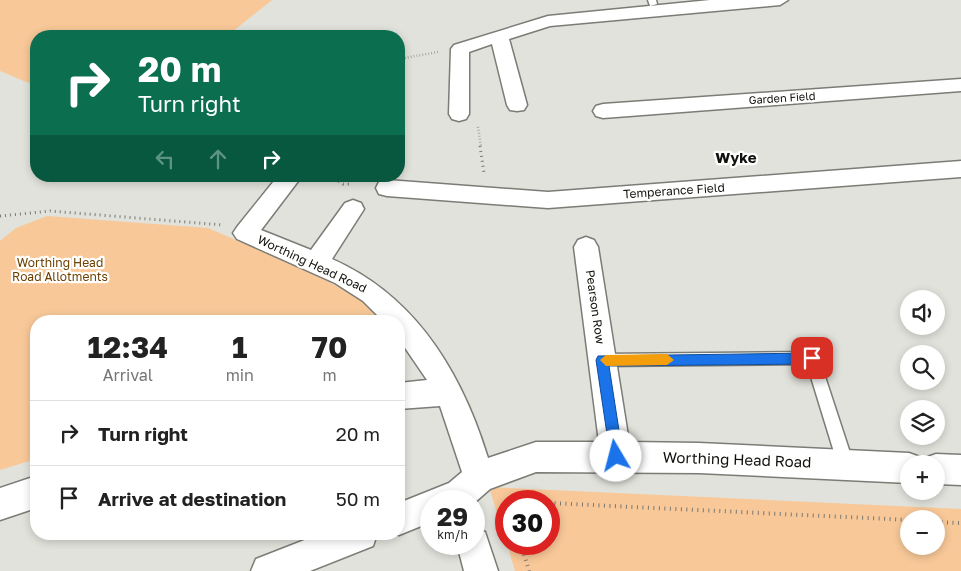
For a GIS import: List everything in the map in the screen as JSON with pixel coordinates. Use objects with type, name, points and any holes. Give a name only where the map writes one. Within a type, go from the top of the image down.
[{"type":"street","points":[[459,114],[460,48],[548,21],[740,1],[780,0]]},
{"type":"street","points":[[499,36],[517,105]]},
{"type":"street","name":"Garden Field","points":[[603,111],[961,85]]},
{"type":"street","name":"Temperance Field","points":[[387,188],[548,200],[961,170]]},
{"type":"street","points":[[245,233],[286,182]]},
{"type":"street","points":[[315,264],[353,209]]},
{"type":"street","name":"Worthing Head Road","points":[[245,233],[315,264],[373,293],[394,315]]},
{"type":"street","name":"Pearson Row","points":[[586,247],[616,456]]},
{"type":"street","name":"Worthing Head Road","points":[[405,327],[430,359],[468,435],[456,490]]},
{"type":"street","points":[[405,396],[448,392]]},
{"type":"street","name":"Worthing Head Road","points":[[467,490],[536,457],[616,456],[900,468]]},
{"type":"street","points":[[945,469],[961,470]]},
{"type":"street","points":[[0,504],[30,494]]},
{"type":"street","points":[[405,517],[420,510]]},
{"type":"street","points":[[268,571],[346,540]]},
{"type":"street","points":[[476,555],[481,571]]},
{"type":"lane","points":[[602,360],[810,352],[846,465]]},
{"type":"path","points":[[405,58],[460,48]]},
{"type":"path","points":[[459,114],[477,118],[486,196]]},
{"type":"path","points":[[0,216],[60,211],[218,223],[245,233]]},
{"type":"path","points":[[560,504],[900,520]]},
{"type":"path","points":[[945,522],[961,523]]},
{"type":"path","points":[[524,555],[529,571]]},
{"type":"green space","points":[[0,0],[272,0],[234,30],[30,30],[30,84],[0,71]]},
{"type":"green space","name":"Worthing Head Road Allotments","points":[[47,216],[208,228],[315,274],[370,305],[381,315],[30,315],[30,461],[0,470],[0,241],[16,228]]},
{"type":"green space","points":[[489,487],[553,490],[495,490],[495,506]]},
{"type":"green space","points":[[560,490],[961,509],[961,571],[515,571],[510,555],[560,555]]},
{"type":"slow traffic","points":[[606,360],[667,360]]},
{"type":"district","name":"Wyke","points":[[736,158]]},
{"type":"route","points":[[616,456],[602,360],[812,358]]}]
